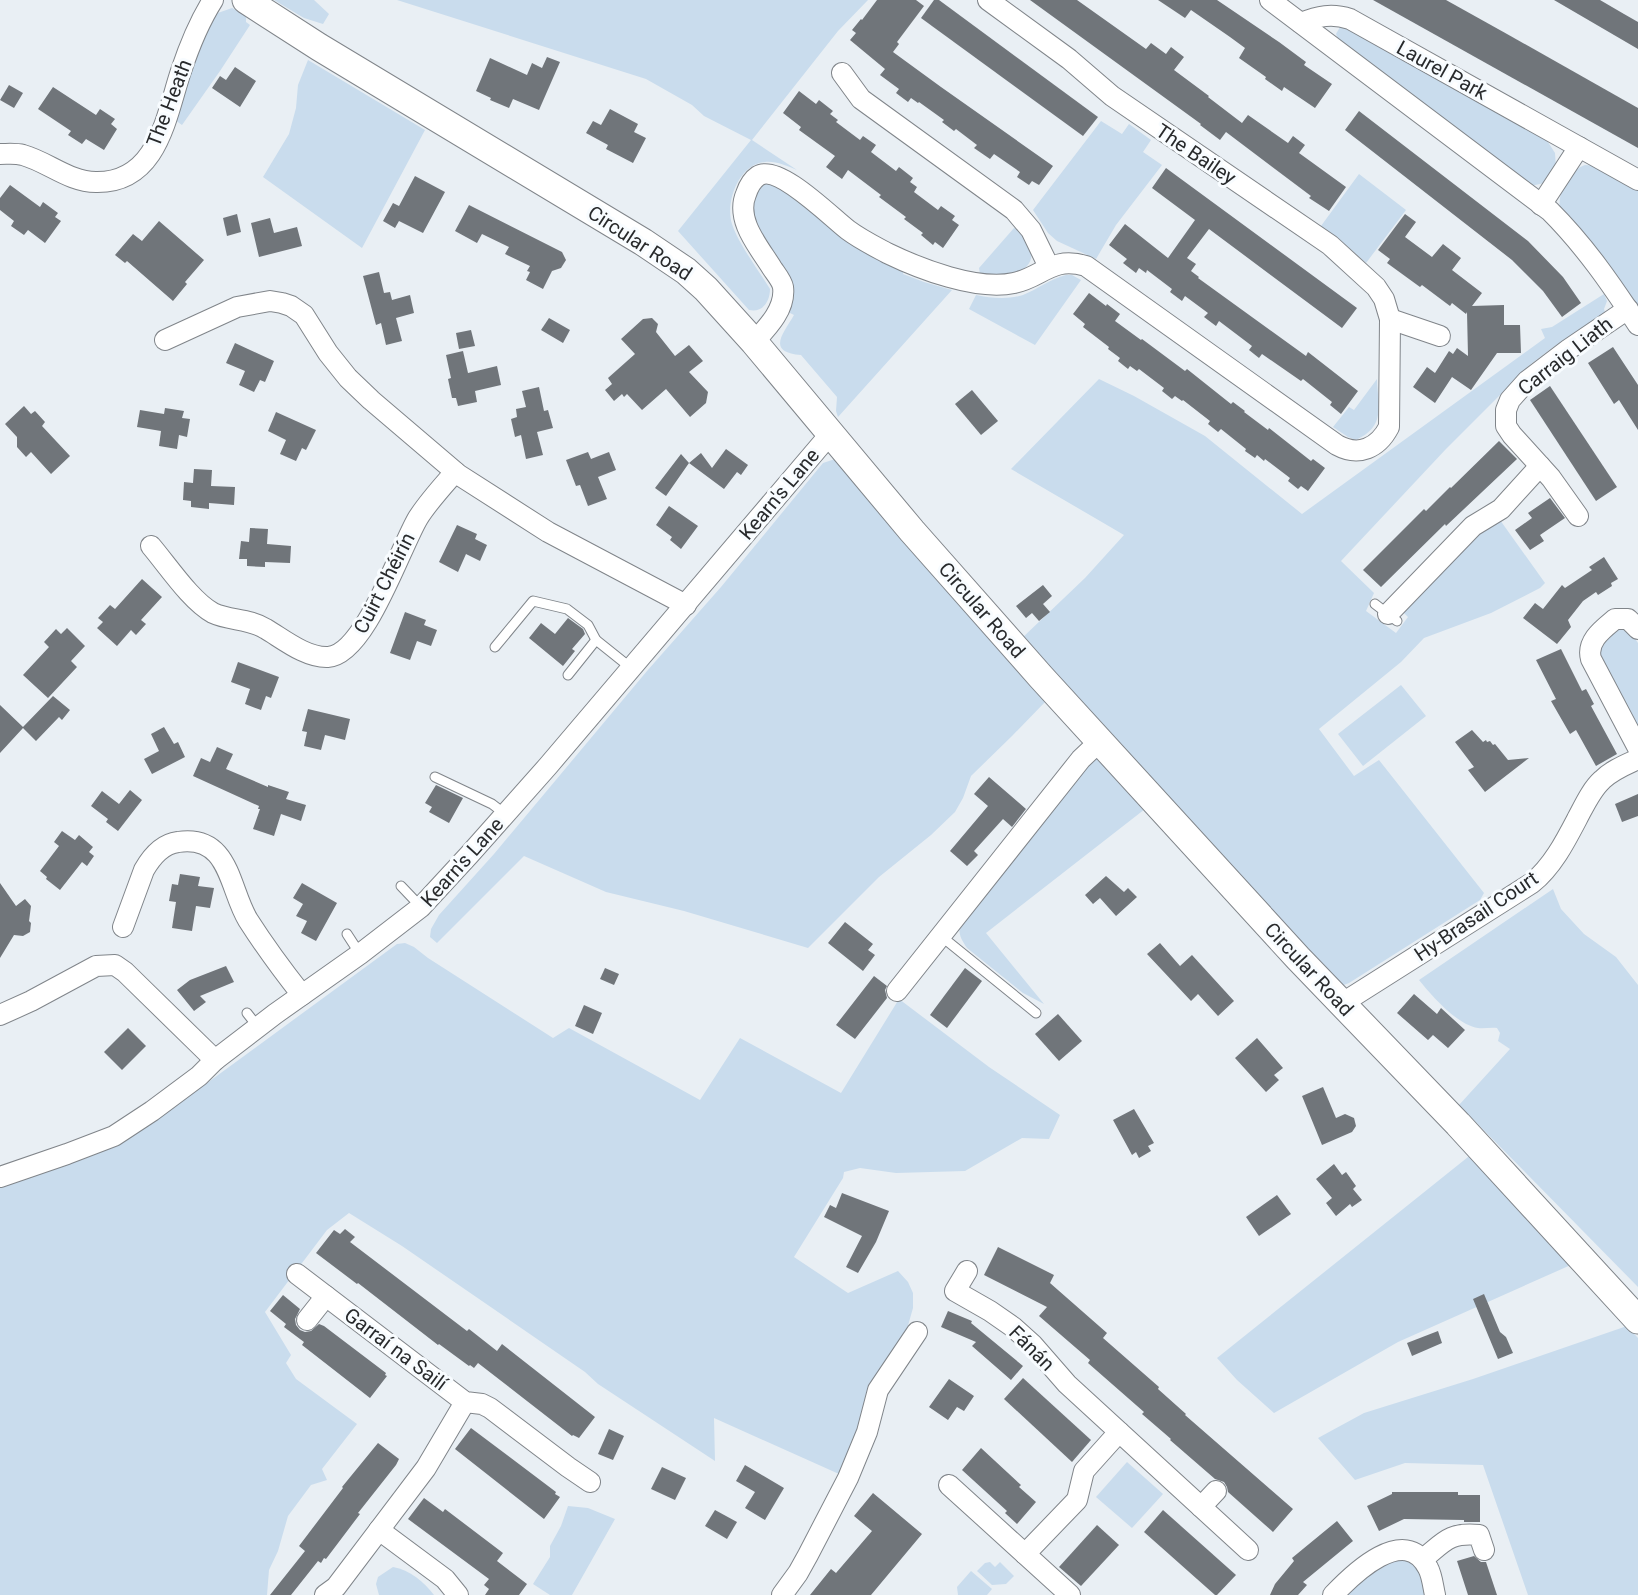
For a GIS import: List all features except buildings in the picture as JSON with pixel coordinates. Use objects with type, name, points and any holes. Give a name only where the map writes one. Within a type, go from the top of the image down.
[{"type":"street","name":"The Heath","points":[[0,154],[25,156],[65,175],[86,181],[118,179],[135,170],[155,147],[163,130],[184,61],[201,21],[213,0]]},
{"type":"street","name":"Circular Road","points":[[246,0],[319,47],[666,256],[706,289],[754,342],[909,527],[1099,742],[1341,1004],[1458,1124],[1638,1320]]},
{"type":"street","name":"The Bailey","points":[[754,342],[774,318],[783,296],[783,286],[778,276],[744,223],[744,198],[749,186],[759,175],[769,173],[798,188],[849,231],[909,264],[928,270],[971,282],[1001,285],[1014,283],[1062,263],[1086,266],[1347,450],[1372,446],[1384,438],[1389,427],[1390,319],[1384,299],[1376,287],[1330,245],[1112,96],[1069,59],[988,0]]},
{"type":"street","name":"Laurel Park","points":[[1270,0],[1541,205],[1564,225],[1601,269],[1633,317]]},
{"type":"street","name":"Laurel Park","points":[[1301,23],[1330,15],[1350,19],[1638,180]]},
{"type":"street","points":[[842,74],[861,99],[1014,210],[1031,230],[1049,267]]},
{"type":"street","points":[[1541,205],[1579,147]]},
{"type":"street","points":[[165,340],[237,307],[270,301],[291,306],[304,315],[348,378],[455,472],[548,532],[686,605]]},
{"type":"street","name":"Carraig Liath","points":[[1578,516],[1551,478],[1521,447],[1506,426],[1506,410],[1510,400],[1538,372],[1633,317]]},
{"type":"street","points":[[1390,319],[1440,336]]},
{"type":"street","name":"Kearn's Lane","points":[[0,1177],[114,1136],[199,1076],[253,1020],[302,995],[421,907],[449,878],[686,605],[831,433]]},
{"type":"street","points":[[1387,613],[1473,526],[1501,509],[1540,466]]},
{"type":"street","name":"Cuirt Chéirín","points":[[152,546],[194,598],[214,614],[256,624],[307,652],[320,656],[333,656],[353,642],[380,598],[419,517],[455,472]]},
{"type":"street","points":[[1638,629],[1628,619],[1615,620],[1594,639],[1589,651],[1591,659],[1638,748]]},
{"type":"street","points":[[897,991],[1081,759],[1099,742]]},
{"type":"street","name":"Hy-Brasail Court","points":[[1341,1004],[1532,883],[1554,858],[1600,781],[1638,759]]},
{"type":"street","points":[[123,927],[144,870],[157,852],[172,843],[182,841],[202,844],[223,860],[236,896],[248,919],[302,995]]},
{"type":"street","points":[[0,1015],[96,966],[115,965],[125,972],[215,1060]]},
{"type":"street","name":"Fánán","points":[[967,1270],[955,1291],[1013,1327],[1033,1345],[1067,1384],[1248,1550]]},
{"type":"street","name":"Garraí na Sailí","points":[[297,1274],[465,1402],[482,1404],[490,1408],[590,1482]]},
{"type":"street","name":"Garraí na Sailí","points":[[307,1320],[326,1296]]},
{"type":"street","points":[[782,1595],[798,1573],[852,1470],[867,1432],[878,1390],[917,1332]]},
{"type":"street","name":"Garraí na Sailí","points":[[336,1592],[426,1468],[465,1402]]},
{"type":"street","points":[[1025,1554],[1077,1500],[1084,1471],[1119,1432]]},
{"type":"street","points":[[949,1485],[1070,1595]]},
{"type":"street","points":[[1201,1507],[1216,1491]]},
{"type":"street","points":[[379,1530],[445,1579],[458,1595]]},
{"type":"street","points":[[1423,1559],[1448,1538],[1464,1534],[1479,1535],[1484,1550]]},
{"type":"street","points":[[1333,1595],[1345,1582],[1374,1560],[1390,1551],[1408,1550],[1423,1559],[1429,1569],[1435,1595]]},
{"type":"lane","points":[[495,647],[533,601],[567,609],[588,625],[596,640],[631,668]]},
{"type":"lane","points":[[568,675],[596,640]]},
{"type":"lane","points":[[435,777],[492,804],[505,814]]},
{"type":"lane","points":[[401,886],[421,907]]},
{"type":"lane","points":[[347,934],[360,954]]},
{"type":"lane","points":[[941,936],[1036,1012]]},
{"type":"shaded area","points":[[274,0],[314,0],[329,14],[323,24],[304,18]]},
{"type":"shaded area","points":[[397,0],[868,0],[838,31],[752,140],[797,170],[773,162],[756,164],[748,169],[736,186],[731,205],[732,224],[770,289],[765,305],[758,310],[749,310],[678,231],[751,140],[704,116],[692,105],[646,79]]},
{"type":"shaded area","points":[[232,8],[246,15],[246,22],[250,25],[182,125],[175,120],[186,73],[215,14]]},
{"type":"shaded area","points":[[1347,25],[1546,139],[1555,153],[1556,168],[1544,183],[1531,186],[1339,41],[1336,34],[1340,27]]},
{"type":"shaded area","points":[[308,60],[425,130],[362,248],[263,177],[289,134],[296,108],[298,85]]},
{"type":"shaded area","points":[[1101,121],[1122,134],[1129,124],[1151,140],[1143,152],[1162,165],[1116,225],[1096,259],[1057,241],[1048,233],[1033,210]]},
{"type":"shaded area","points":[[1585,165],[1597,166],[1638,189],[1638,312],[1560,208],[1561,195],[1566,182],[1574,172]]},
{"type":"shaded area","points":[[1359,174],[1406,210],[1366,263],[1321,226]]},
{"type":"shaded area","points":[[768,182],[783,189],[844,239],[904,269],[903,274],[952,290],[838,417],[837,397],[801,355],[790,353],[781,346],[782,335],[794,315],[788,312],[794,297],[793,290],[789,279],[753,222],[753,198],[762,183]]},
{"type":"shaded area","points":[[1014,228],[1022,233],[1029,245],[1031,256],[1028,265],[1020,272],[1009,276],[980,274],[979,268]]},
{"type":"shaded area","points":[[1066,275],[1072,275],[1081,280],[1035,345],[969,309],[976,295],[999,298],[1017,297]]},
{"type":"shaded area","points":[[1604,294],[1607,301],[1605,312],[1531,364],[1446,449],[1341,561],[1374,593],[1366,611],[1396,633],[1408,617],[1402,611],[1481,532],[1500,520],[1545,583],[1540,588],[1491,613],[1424,638],[1401,662],[1319,729],[1354,776],[1379,760],[1484,893],[1480,900],[1341,986],[1020,640],[1085,578],[1124,535],[1011,469],[1099,379],[1205,436],[1302,514],[1545,338],[1541,329],[1552,327]]},
{"type":"shaded area","points":[[1377,379],[1378,415],[1376,422],[1366,435],[1356,440],[1333,427],[1349,407],[1354,410]]},
{"type":"shaded area","points":[[835,459],[1046,701],[971,776],[955,812],[931,835],[879,877],[808,948],[684,911],[606,892],[524,856],[437,943],[430,937],[431,929],[439,915],[494,854],[647,671],[721,587],[823,463]]},
{"type":"shaded area","points":[[1618,626],[1629,630],[1638,643],[1638,733],[1597,651],[1597,647]]},
{"type":"shaded area","points":[[1401,685],[1426,716],[1363,766],[1338,734]]},
{"type":"shaded area","points":[[1095,758],[1101,758],[1145,809],[986,933],[1044,1004],[1023,993],[967,948],[960,936],[960,923],[1083,767]]},
{"type":"shaded area","points":[[1553,889],[1561,909],[1584,934],[1616,957],[1638,985],[1638,1287],[1459,1105],[1510,1049],[1498,1041],[1500,1033],[1497,1028],[1470,1026],[1445,1008],[1419,980]]},
{"type":"shaded area","points":[[405,943],[553,1038],[569,1028],[700,1100],[740,1038],[841,1093],[899,999],[989,1067],[1060,1115],[1049,1139],[1022,1138],[965,1171],[896,1173],[860,1168],[844,1172],[843,1178],[794,1257],[848,1293],[898,1271],[908,1282],[913,1293],[913,1308],[905,1336],[867,1390],[856,1436],[839,1474],[714,1418],[715,1461],[598,1384],[585,1372],[402,1246],[349,1213],[327,1230],[265,1312],[291,1355],[286,1363],[296,1379],[357,1424],[322,1469],[327,1480],[311,1485],[288,1516],[278,1551],[269,1570],[267,1595],[0,1595],[0,1185],[117,1144],[162,1116],[397,944]]},
{"type":"shaded area","points":[[1471,1156],[1573,1264],[1398,1342],[1274,1413],[1237,1380],[1217,1358],[1468,1157]]},
{"type":"shaded area","points":[[1627,1326],[1638,1338],[1638,1595],[1528,1595],[1483,1465],[1405,1463],[1355,1480],[1318,1438],[1364,1413],[1473,1379]]},
{"type":"shaded area","points":[[1127,1462],[1163,1494],[1132,1528],[1096,1497]]},
{"type":"shaded area","points":[[568,1506],[588,1508],[615,1519],[572,1595],[550,1595],[533,1584],[550,1557],[550,1546],[561,1526]]},
{"type":"shaded area","points":[[1406,1556],[1421,1568],[1429,1595],[1342,1595],[1366,1573]]},
{"type":"shaded area","points":[[990,1562],[995,1567],[1000,1562],[1014,1576],[1006,1584],[992,1585],[977,1571],[985,1563]]},
{"type":"shaded area","points":[[393,1567],[416,1577],[434,1595],[379,1595],[376,1584],[378,1577]]},
{"type":"shaded area","points":[[971,1571],[992,1589],[987,1595],[958,1595],[957,1587]]}]
